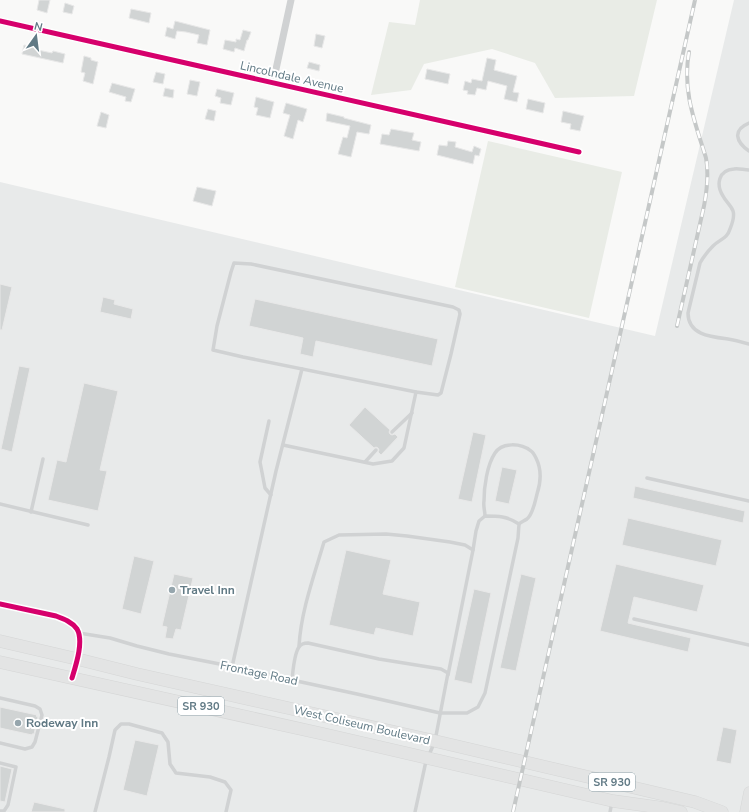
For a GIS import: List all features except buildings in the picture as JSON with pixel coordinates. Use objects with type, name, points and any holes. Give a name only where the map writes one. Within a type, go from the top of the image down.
[{"type":"highway","name":"West Coliseum Boulevard","points":[[0,641],[137,674],[435,741],[695,802],[722,812]]},
{"type":"highway","name":"West Coliseum Boulevard","points":[[0,662],[275,723],[427,759],[612,807],[663,808],[681,812]]},
{"type":"street","points":[[274,83],[291,0]]},
{"type":"street","name":"Lincolndale Avenue","points":[[0,22],[579,152]]},
{"type":"street","points":[[0,604],[62,618],[76,628],[79,633],[80,643],[72,678]]},
{"type":"street","points":[[745,812],[749,792]]},
{"type":"lane","points":[[749,123],[740,129],[738,132],[738,138],[742,146],[749,151]]},
{"type":"lane","points":[[749,170],[734,169],[721,174],[719,186],[722,195],[731,206],[734,219],[727,237],[714,245],[704,255],[700,262],[688,313],[688,318],[695,330],[705,336],[749,344]]},
{"type":"lane","points":[[234,263],[251,264],[453,307],[459,310],[460,314],[442,392],[438,395],[302,369],[213,350],[221,311],[234,263]]},
{"type":"lane","points":[[232,667],[271,495],[302,369]]},
{"type":"lane","points":[[283,445],[373,464],[392,461],[404,448],[416,392]]},
{"type":"lane","points":[[392,432],[412,413]]},
{"type":"lane","points":[[269,421],[260,462],[265,488],[271,495]]},
{"type":"lane","points":[[415,812],[427,759],[435,741],[479,521],[485,516],[503,516],[518,524],[528,519],[534,506],[540,483],[540,468],[532,451],[522,446],[511,444],[504,446],[495,452],[486,478],[484,502],[485,516]]},
{"type":"lane","points":[[365,462],[376,450]]},
{"type":"lane","points":[[32,512],[43,458]]},
{"type":"lane","points":[[647,478],[749,501]]},
{"type":"lane","points":[[0,504],[88,525]]},
{"type":"lane","name":"Frontage Road","points":[[79,633],[110,638],[142,648],[193,660],[232,667],[440,713],[467,713],[478,707],[485,693],[518,538],[518,524]]},
{"type":"lane","points":[[292,680],[304,610],[324,542],[339,535],[393,535],[450,542],[465,545],[473,550]]},
{"type":"lane","points":[[634,619],[749,645]]},
{"type":"lane","points":[[299,646],[303,643],[308,643],[379,659],[441,669],[448,673],[448,675]]},
{"type":"lane","points":[[0,698],[35,706],[40,709],[42,715],[35,742],[32,747],[25,749],[0,743]]},
{"type":"lane","points":[[94,812],[115,730],[121,724],[129,724],[162,733],[168,742],[170,764],[176,773],[210,777],[225,782],[231,790],[226,812]]},
{"type":"lane","points":[[0,763],[16,767],[8,806],[4,812],[0,811]]},
{"type":"shaded area","points":[[420,0],[657,0],[634,96],[555,98],[535,63],[492,49],[424,64],[411,90],[371,95],[389,22],[415,25]]},
{"type":"shaded area","points":[[734,0],[749,0],[749,812],[0,812],[0,182],[655,336]]},
{"type":"shaded area","points":[[488,141],[622,172],[589,318],[455,287]]},
{"type":"railway","points":[[513,812],[695,0]]},
{"type":"railway","points":[[677,326],[704,206],[707,182],[706,158],[688,93],[687,66],[689,52]]},
{"type":"cycle path","points":[[0,21],[579,152]]},
{"type":"cycle path","points":[[0,604],[56,616],[73,624],[79,634],[80,646],[72,678]]},
{"type":"place","name":"Travel Inn","points":[[172,590]]},
{"type":"place","name":"Rodeway Inn","points":[[18,723]]}]
